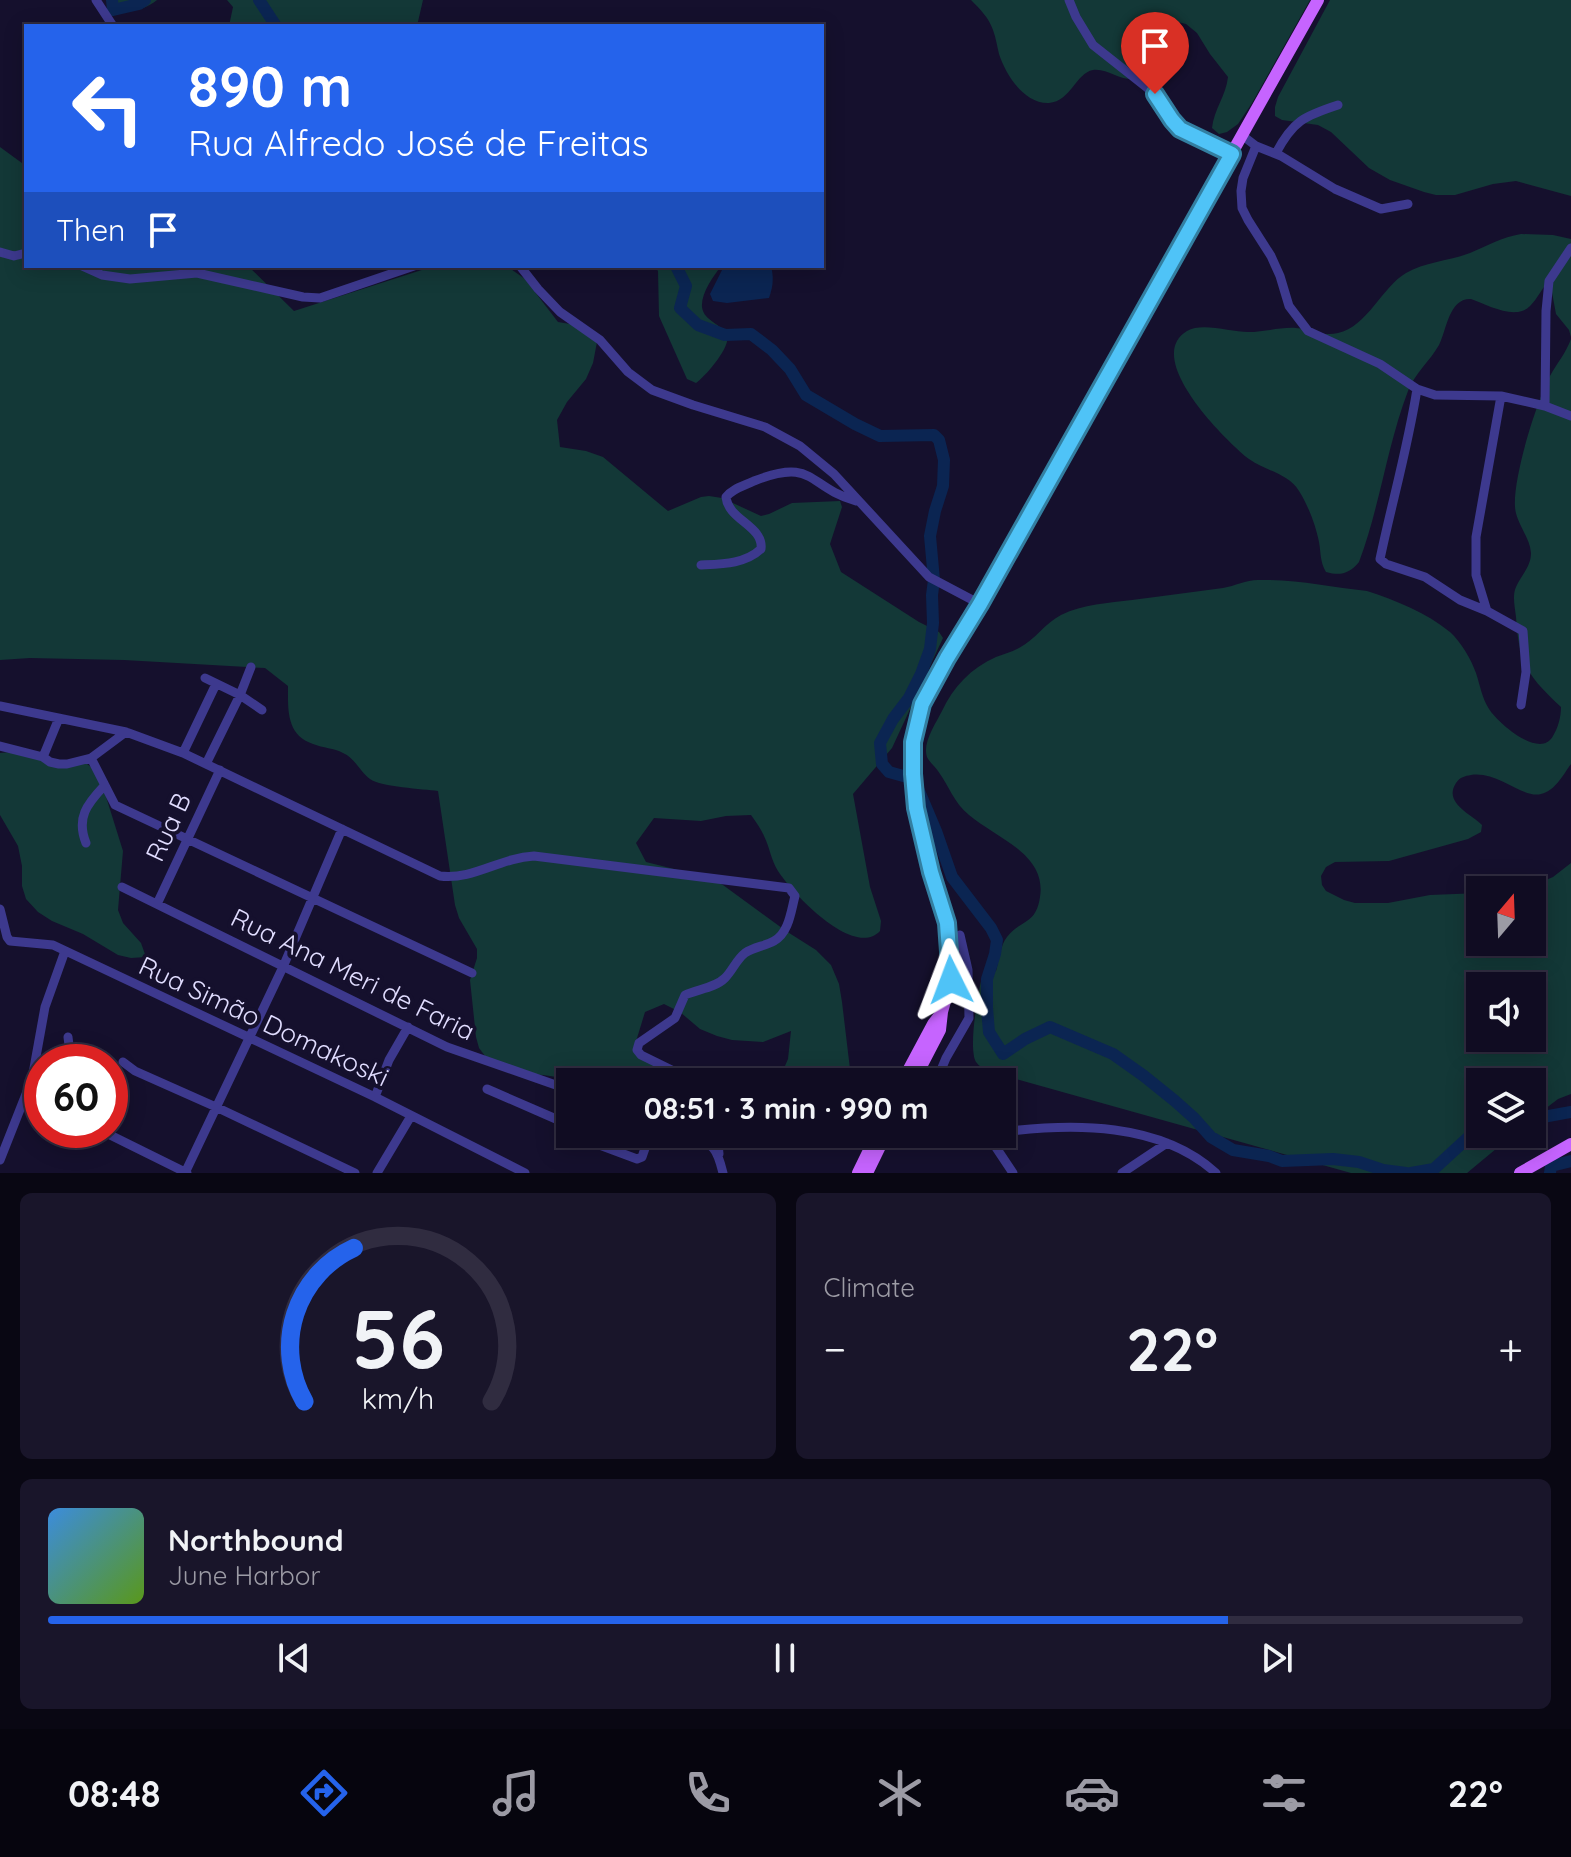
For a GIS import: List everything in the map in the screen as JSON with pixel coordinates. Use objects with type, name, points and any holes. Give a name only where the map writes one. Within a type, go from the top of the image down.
[{"type":"main road","points":[[920,1068],[940,1030],[951,980],[947,923],[916,808],[913,742],[922,704],[1318,0]]},
{"type":"main road","points":[[909,1068],[942,1012]]},
{"type":"main road","points":[[1520,1173],[1571,1144]]},
{"type":"main road","points":[[867,1172],[873,1148]]},
{"type":"main road","points":[[867,1172],[879,1148]]},
{"type":"street","points":[[96,0],[112,24]]},
{"type":"street","points":[[1069,0],[1093,45],[1155,94],[1180,129],[1232,154]]},
{"type":"street","points":[[1276,153],[1301,119],[1338,105]]},
{"type":"street","points":[[1243,136],[1335,189],[1381,209],[1408,204]]},
{"type":"street","points":[[1256,146],[1243,178],[1242,208],[1271,256],[1289,306],[1308,331],[1380,364],[1417,389],[1435,395],[1501,396],[1545,406],[1571,416]]},
{"type":"street","points":[[1545,406],[1549,281],[1571,248]]},
{"type":"street","points":[[0,252],[14,256],[24,254]]},
{"type":"street","points":[[86,268],[102,275],[130,279],[197,273],[303,297],[320,298],[408,268]]},
{"type":"street","points":[[522,268],[560,312],[600,340],[628,372],[652,390],[765,427],[800,446],[834,474],[929,577],[980,604]]},
{"type":"street","points":[[1417,389],[1410,434],[1380,559],[1386,564],[1425,577],[1460,600],[1523,631],[1526,672],[1521,705]]},
{"type":"street","points":[[1487,611],[1476,575],[1476,537],[1501,396]]},
{"type":"street","points":[[701,565],[737,561],[761,549],[762,542],[758,535],[734,514],[726,502],[729,492],[767,476],[797,472],[859,502]]},
{"type":"street","points":[[206,764],[251,667]]},
{"type":"street","points":[[205,678],[262,710]]},
{"type":"street","points":[[183,753],[216,684]]},
{"type":"street","points":[[0,706],[126,732],[183,753],[440,876],[464,876],[508,859],[534,856],[789,888],[795,896],[787,926],[777,940],[749,950],[714,986],[685,995],[675,1018],[639,1043],[637,1050],[641,1055],[667,1068]]},
{"type":"street","points":[[43,757],[59,718]]},
{"type":"street","points":[[0,746],[59,764],[91,758],[126,732]]},
{"type":"street","points":[[91,758],[115,805],[472,973]]},
{"type":"street","name":"Rua B","points":[[157,904],[220,770]]},
{"type":"street","points":[[86,843],[82,832],[85,811],[104,786]]},
{"type":"street","points":[[128,1144],[186,1173],[283,967],[342,829]]},
{"type":"street","name":"Rua Ana Meri de Faria","points":[[122,887],[447,1047],[556,1085]]},
{"type":"street","name":"Rua Simão Domakoski","points":[[0,909],[10,941],[53,945],[375,1097],[525,1173]]},
{"type":"street","points":[[942,1068],[969,1018],[968,970],[960,935]]},
{"type":"street","points":[[0,1160],[2,1144],[32,1079],[45,1007],[65,951]]},
{"type":"street","points":[[375,1097],[389,1060],[408,1027]]},
{"type":"street","points":[[68,1037],[69,1044]]},
{"type":"street","points":[[128,1066],[355,1173]]},
{"type":"street","points":[[487,1089],[556,1119]]},
{"type":"street","points":[[377,1173],[411,1116]]},
{"type":"street","points":[[1016,1131],[1063,1126],[1109,1129],[1167,1143],[1216,1173]]},
{"type":"street","points":[[1122,1173],[1167,1143]]},
{"type":"street","points":[[607,1148],[637,1159],[642,1157],[645,1148]]},
{"type":"street","points":[[714,1148],[719,1154]]},
{"type":"street","points":[[718,1148],[723,1173]]},
{"type":"street","points":[[996,1148],[1013,1173]]},
{"type":"green space","points":[[108,0],[157,0],[144,8],[126,10]]},
{"type":"green space","points":[[227,0],[423,0],[417,24],[229,24],[233,7]]},
{"type":"green space","points":[[971,0],[1310,0],[1238,124],[1219,134],[1212,128],[1228,77],[1197,33],[1186,24],[1168,23],[1157,32],[1148,66],[1141,78],[1127,79],[1093,70],[1082,76],[1057,101],[1040,102],[1024,93],[1011,79],[999,54],[991,26]]},
{"type":"green space","points":[[1330,0],[1571,0],[1571,196],[1516,181],[1455,195],[1424,192],[1390,180],[1369,168],[1331,132],[1318,125],[1282,120],[1275,116],[1278,97]]},
{"type":"green space","points":[[0,147],[24,165],[24,268],[250,268],[294,311],[428,268],[509,268],[525,279],[558,322],[582,326],[597,342],[586,379],[557,420],[560,447],[603,457],[668,511],[709,496],[722,498],[761,516],[792,503],[840,501],[842,507],[830,544],[841,572],[939,632],[943,638],[892,748],[853,794],[870,887],[881,921],[880,931],[869,937],[855,937],[824,920],[796,894],[778,871],[763,833],[751,815],[701,821],[654,818],[636,843],[646,862],[706,877],[723,885],[816,950],[831,965],[839,984],[850,1068],[784,1068],[791,1031],[763,1042],[732,1040],[700,1029],[680,1012],[664,1004],[645,1012],[634,1048],[661,1068],[556,1068],[556,1077],[521,1074],[485,1056],[476,1037],[470,980],[477,949],[455,905],[438,791],[375,782],[347,755],[304,740],[290,720],[288,686],[265,668],[30,658],[0,660]]},
{"type":"green space","points":[[1521,234],[1571,239],[1571,337],[1556,314],[1551,287],[1544,287],[1529,307],[1522,311],[1496,309],[1471,299],[1458,304],[1453,309],[1439,345],[1408,391],[1359,562],[1344,573],[1326,572],[1314,523],[1299,491],[1283,476],[1249,459],[1207,418],[1181,379],[1174,360],[1176,344],[1187,331],[1200,327],[1248,332],[1296,328],[1338,333],[1357,323],[1406,273]]},
{"type":"green space","points":[[656,268],[720,268],[705,291],[702,307],[706,316],[725,332],[727,341],[716,361],[696,383],[687,379],[659,316]]},
{"type":"green space","points":[[1571,339],[1571,764],[1555,786],[1541,794],[1526,793],[1491,777],[1463,777],[1456,783],[1453,796],[1460,807],[1482,825],[1481,832],[1468,839],[1389,861],[1335,862],[1326,867],[1321,876],[1326,891],[1355,903],[1388,903],[1430,895],[1466,894],[1466,956],[1546,956],[1546,880],[1571,863],[1571,1094],[1546,1108],[1546,1068],[1466,1068],[1466,1148],[1497,1148],[1467,1173],[1351,1173],[1016,1079],[1016,1068],[983,1068],[974,1055],[973,1033],[982,977],[996,971],[1007,937],[1035,913],[1040,882],[1028,858],[964,810],[927,757],[930,733],[957,686],[979,667],[1030,641],[1055,618],[1078,608],[1223,588],[1254,580],[1299,582],[1367,591],[1431,619],[1450,632],[1465,651],[1494,715],[1529,742],[1547,742],[1556,730],[1561,707],[1527,668],[1520,646],[1514,594],[1531,553],[1516,513],[1515,494],[1526,440],[1550,376]]},
{"type":"green space","points":[[0,753],[87,764],[94,769],[103,787],[123,851],[118,910],[123,923],[141,943],[146,957],[118,955],[83,934],[52,921],[26,899],[18,846],[0,815]]},
{"type":"water","points":[[723,268],[771,268],[773,282],[769,298],[727,303],[713,301],[710,294]]},
{"type":"waterway","points":[[112,0],[113,10],[145,0]]},
{"type":"waterway","points":[[259,0],[275,24]]},
{"type":"waterway","points":[[677,268],[686,286],[680,308],[698,325],[725,335],[751,334],[790,369],[806,395],[880,436],[934,435],[939,440],[944,460],[943,486],[930,536],[934,580],[930,649],[909,698],[880,743],[882,764],[889,772],[914,779],[952,877],[997,940],[987,979],[987,1008],[989,1032],[1003,1054],[1050,1027],[1113,1054],[1175,1101],[1211,1137],[1233,1150],[1282,1161],[1333,1159],[1359,1162],[1406,1173]]},
{"type":"waterway","points":[[1546,1116],[1571,1112]]},
{"type":"waterway","points":[[1411,1173],[1434,1169],[1466,1140]]},
{"type":"waterway","points":[[1550,1173],[1551,1166],[1571,1161]]},
{"type":"route","points":[[951,980],[947,923],[916,808],[913,742],[922,704],[1232,154],[1180,129],[1155,94]]}]
